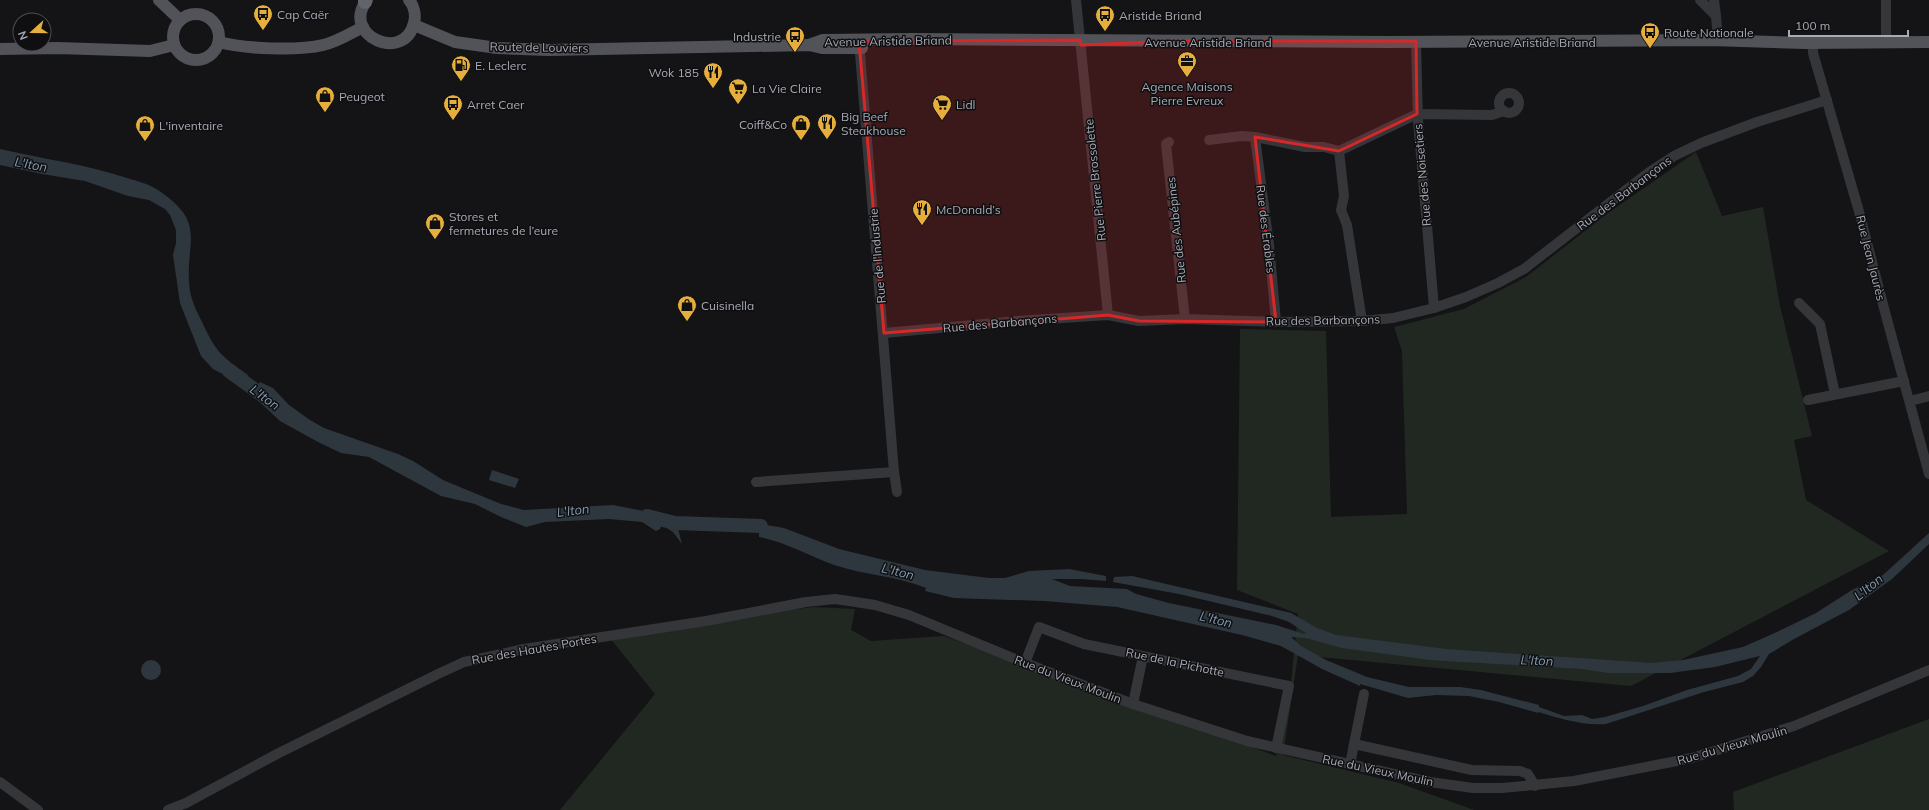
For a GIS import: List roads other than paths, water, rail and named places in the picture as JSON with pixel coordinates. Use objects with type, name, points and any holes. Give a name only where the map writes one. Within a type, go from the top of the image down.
[{"type":"main road","points":[[159,0],[180,20]]},
{"type":"main road","points":[[366,1],[361,14],[363,27],[373,39],[388,44],[397,42],[404,38],[414,25],[414,10],[409,0]]},
{"type":"main road","points":[[197,14],[209,18],[217,28],[219,42],[211,55],[197,60],[183,57],[174,45],[173,32],[180,20],[185,16],[197,14]]},
{"type":"main road","name":"Route de Louviers","points":[[414,25],[455,42],[497,48],[548,50],[669,47]]},
{"type":"main road","points":[[219,42],[240,47],[306,47],[325,44],[363,27]]},
{"type":"main road","name":"Avenue Aristide Briand","points":[[669,47],[808,45],[822,48],[859,45],[1136,42],[1718,40],[1813,43],[1929,42]]},
{"type":"main road","points":[[0,48],[150,51],[174,45]]},
{"type":"street","name":"Rue Pierre Brossolette","points":[[1076,0],[1108,315]]},
{"type":"street","points":[[1700,0],[1716,16]]},
{"type":"street","points":[[1714,0],[1718,40]]},
{"type":"street","points":[[1886,0],[1886,42]]},
{"type":"street","name":"Rue des Noisetiers","points":[[1416,42],[1417,114],[1434,308]]},
{"type":"street","name":"Rue Jean Jaurès","points":[[1813,43],[1813,53],[1858,208],[1884,312],[1910,401],[1929,474]]},
{"type":"street","name":"Rue de l'Industrie","points":[[859,45],[884,333],[894,472],[897,492]]},
{"type":"street","name":"Rue des Barbançons","points":[[884,333],[1017,321],[1108,315],[1139,321],[1185,319],[1276,322],[1362,321],[1393,318],[1434,308],[1498,283],[1524,269],[1648,173],[1674,156],[1701,143],[1757,122],[1827,100]]},
{"type":"street","points":[[1209,140],[1242,136],[1255,137],[1305,147],[1324,147],[1339,151],[1417,114],[1492,115],[1504,111]]},
{"type":"street","name":"Rue des Érables","points":[[1255,137],[1269,245],[1276,322]]},
{"type":"street","name":"Rue des Aubépines","points":[[1169,142],[1166,144],[1185,319]]},
{"type":"street","points":[[1339,151],[1344,196],[1342,210],[1347,225],[1362,321]]},
{"type":"street","points":[[1799,303],[1820,324],[1835,394]]},
{"type":"street","points":[[1808,400],[1904,380]]},
{"type":"street","points":[[1910,401],[1929,396]]},
{"type":"street","points":[[756,482],[894,472]]},
{"type":"street","name":"Rue du Vieux Moulin","points":[[835,599],[874,605],[909,615],[1025,663],[1133,704],[1247,741],[1430,782],[1473,788],[1535,786],[1574,781],[1692,758],[1741,744],[1794,726],[1929,670]]},
{"type":"street","name":"Rue des Hautes Portes","points":[[168,810],[186,803],[277,754],[464,662],[524,649],[706,621],[806,602],[835,599]]},
{"type":"street","name":"Rue de la Pichotte","points":[[1025,663],[1039,627],[1084,644],[1289,686],[1276,748]]},
{"type":"street","points":[[1133,704],[1143,656]]},
{"type":"street","points":[[1350,765],[1364,694]]},
{"type":"street","points":[[1354,744],[1472,770],[1520,771],[1528,774],[1535,786]]},
{"type":"street","points":[[0,782],[38,810]]},
{"type":"water","points":[[0,149],[80,165],[111,173],[147,184],[174,202],[184,214],[189,224],[191,235],[189,274],[190,291],[193,303],[211,340],[220,353],[248,375],[242,384],[213,369],[201,356],[180,303],[173,255],[176,243],[176,230],[170,215],[165,209],[149,200],[128,196],[85,181],[0,165]]},
{"type":"water","points":[[260,382],[273,388],[289,405],[324,428],[398,454],[413,461],[443,480],[501,504],[524,510],[613,505],[664,515],[664,521],[666,522],[675,517],[682,544],[673,532],[662,525],[660,529],[656,531],[642,522],[609,519],[545,522],[526,527],[475,504],[441,496],[369,457],[341,453],[280,421],[251,394]]},
{"type":"water","points":[[492,470],[519,479],[515,488],[489,480]]},
{"type":"water","points":[[742,521],[784,528],[839,549],[925,570],[989,578],[1005,578],[1029,571],[1069,569],[1106,576],[1106,581],[1052,579],[1070,586],[1127,589],[1136,594],[1169,603],[1276,625],[1304,634],[1306,633],[1289,622],[1272,616],[1179,594],[1113,582],[1114,577],[1132,576],[1291,613],[1317,628],[1336,635],[1446,649],[1651,663],[1683,660],[1743,647],[1816,613],[1852,590],[1883,575],[1929,533],[1929,544],[1892,579],[1849,610],[1769,654],[1753,676],[1743,682],[1704,692],[1606,724],[1589,724],[1469,696],[1436,695],[1408,698],[1360,684],[1360,686],[1322,669],[1281,646],[1242,635],[1117,607],[1044,601],[954,598],[925,591],[926,588],[915,584],[834,565],[788,546],[759,537],[759,529],[742,528]],"holes":[[[1291,637],[1306,638],[1342,648],[1430,660],[1582,669],[1608,673],[1670,673],[1715,667],[1760,656],[1751,669],[1738,676],[1687,690],[1643,706],[1605,717],[1592,719],[1582,715],[1564,716],[1539,707],[1539,705],[1481,690],[1460,687],[1409,687],[1367,677],[1326,660],[1301,646]]]},
{"type":"water","points":[[151,660],[158,663],[161,670],[158,677],[151,680],[144,677],[141,670],[144,663]]},
{"type":"waterway","name":"L'Iton","points":[[229,371],[269,400]]},
{"type":"waterway","name":"L'Iton","points":[[647,516],[675,523],[761,526]]},
{"type":"place","name":"Cap Caër","points":[[263,31]]},
{"type":"place","name":"Aristide Briand","points":[[1105,32]]},
{"type":"place","name":"Route Nationale","points":[[1650,49]]},
{"type":"place","name":"Industrie","points":[[795,53]]},
{"type":"place","name":"Agence Maisons Pierre Evreux","points":[[1187,78]]},
{"type":"place","name":"E. Leclerc","points":[[461,82]]},
{"type":"place","name":"Wok 185","points":[[713,89]]},
{"type":"place","name":"La Vie Claire","points":[[738,105]]},
{"type":"place","name":"Peugeot","points":[[325,113]]},
{"type":"place","name":"Arret Caer","points":[[453,121]]},
{"type":"place","name":"Lidl","points":[[942,121]]},
{"type":"place","name":"Big Beef Steakhouse","points":[[827,140]]},
{"type":"place","name":"Coiff&Co","points":[[801,141]]},
{"type":"place","name":"L'inventaire","points":[[145,142]]},
{"type":"place","name":"McDonald’s","points":[[922,226]]},
{"type":"place","name":"Stores et fermetures de l’eure","points":[[435,240]]},
{"type":"place","name":"Cuisinella","points":[[687,322]]}]
